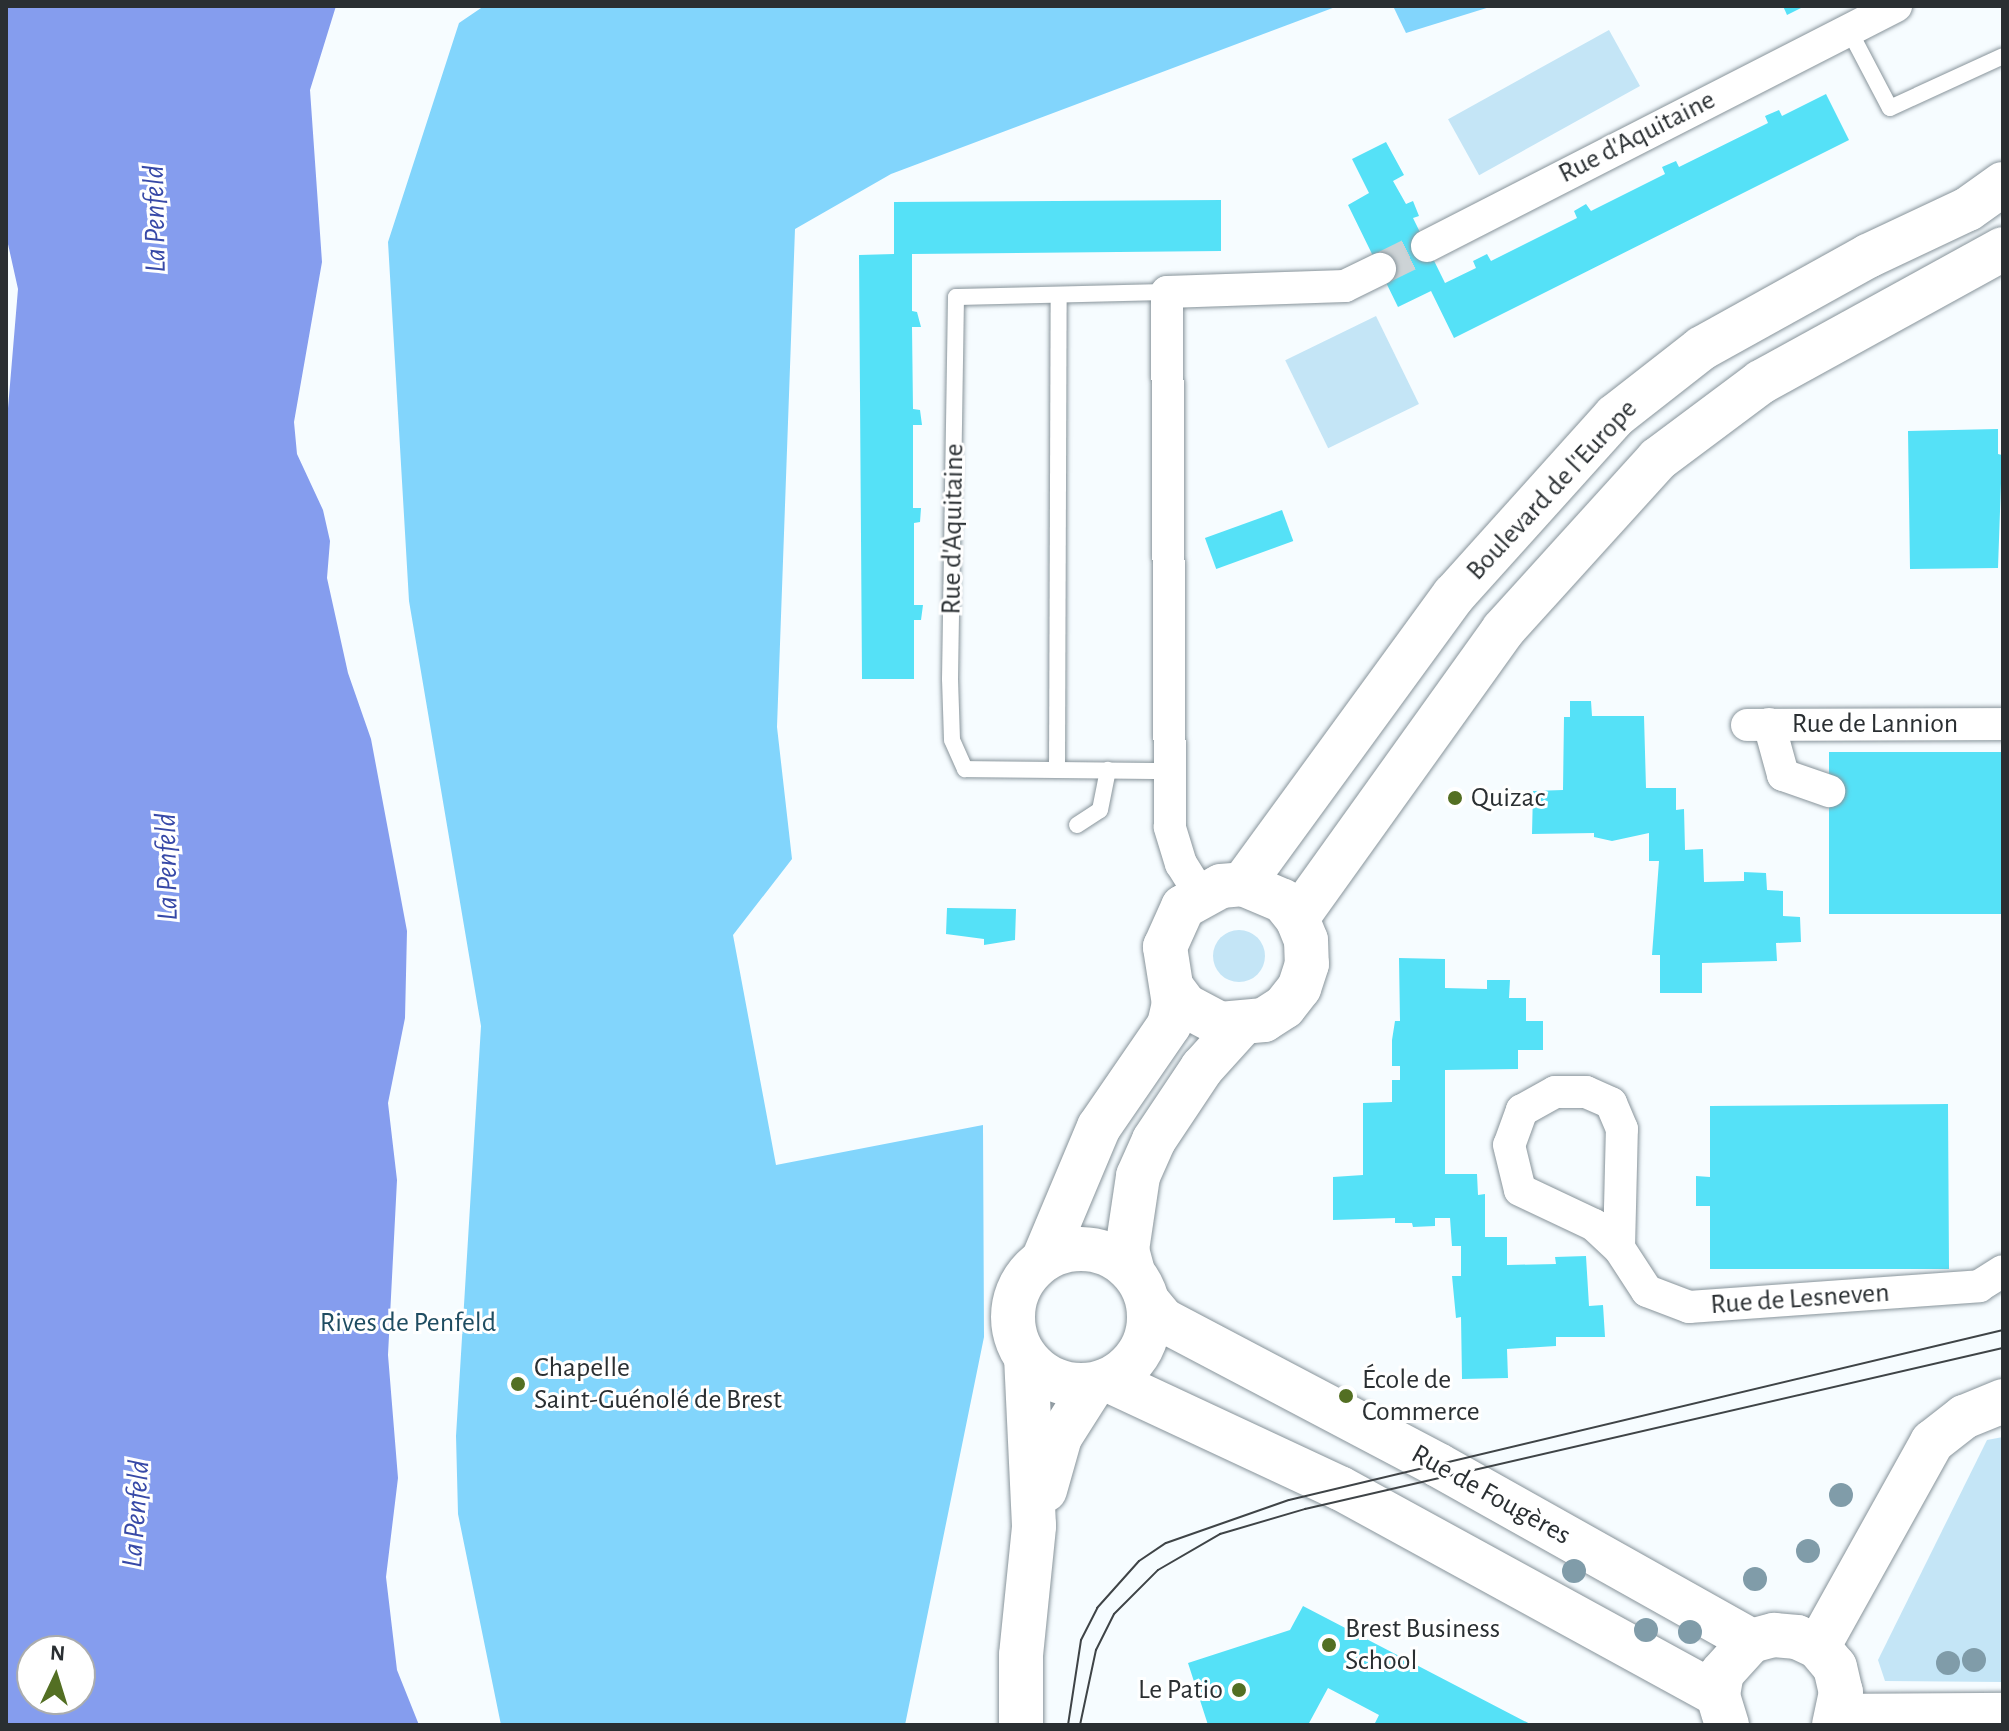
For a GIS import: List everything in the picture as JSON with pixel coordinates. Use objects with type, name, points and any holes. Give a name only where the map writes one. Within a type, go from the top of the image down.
[{"type":"main road","name":"Boulevard de l'Europe","points":[[1243,884],[1454,595],[1615,416],[1702,348],[1868,256],[1968,209],[2003,184]]},
{"type":"main road","name":"Boulevard de l'Europe","points":[[1297,918],[1503,630],[1658,459],[1761,382],[2003,249]]},
{"type":"main road","points":[[1034,1526],[1060,1437],[1100,1382],[1137,1357],[1150,1322],[1127,1250],[1138,1176],[1154,1140],[1202,1068],[1240,1026],[1274,1014],[1299,988],[1307,964],[1306,940],[1297,918],[1283,901],[1243,884],[1200,894],[1183,907],[1168,936],[1166,968],[1173,989],[1169,1025],[1099,1127],[1043,1260]]},
{"type":"main road","points":[[1173,989],[1201,1017],[1240,1026]]},
{"type":"main road","points":[[1021,1725],[1021,1655],[1034,1526],[1026,1358],[1012,1316],[1027,1275],[1043,1260],[1061,1252],[1090,1249],[1118,1259],[1141,1287]]},
{"type":"main road","name":"Rue de Fougères","points":[[1141,1287],[1163,1320],[1438,1465],[1751,1641]]},
{"type":"main road","points":[[1026,1358],[1055,1381],[1100,1382],[1340,1488],[1722,1710]]},
{"type":"main road","points":[[1818,1647],[1932,1442],[1964,1417],[2003,1401]]},
{"type":"main road","points":[[1722,1710],[1722,1673],[1751,1641],[1785,1636],[1818,1647],[1835,1667],[1837,1717]]},
{"type":"street","name":"Rue d'Aquitaine","points":[[1427,246],[1896,6]]},
{"type":"street","name":"Rue d'Aquitaine","points":[[1167,292],[1345,286],[1380,269]]},
{"type":"street","points":[[1167,292],[1170,771],[1174,844],[1200,894]]},
{"type":"street","name":"Rue de Lannion","points":[[1829,791],[1783,775],[1758,724],[2003,724]]},
{"type":"street","name":"Rue de Lesneven","points":[[1619,1248],[1622,1129],[1611,1103],[1586,1092],[1555,1092],[1522,1110],[1509,1145],[1520,1190],[1594,1225],[1619,1248],[1647,1291],[1689,1307],[1979,1286],[2003,1271]]},
{"type":"street","points":[[1837,1717],[2003,1709]]},
{"type":"lane","points":[[1849,30],[1890,108],[2003,56]]},
{"type":"lane","name":"Rue d'Aquitaine","points":[[1167,292],[956,297],[950,679],[952,740],[965,769],[1170,771]]},
{"type":"lane","points":[[1057,770],[1059,295]]},
{"type":"lane","points":[[1077,825],[1100,810],[1108,770]]},
{"type":"shaded area","points":[[484,6],[1338,6],[891,174],[795,229],[777,727],[792,859],[733,935],[776,1165],[983,1125],[984,1337],[905,1725],[501,1725],[458,1514],[456,1436],[481,1026],[409,601],[388,242],[459,23]]},
{"type":"shaded area","points":[[1393,6],[1493,6],[1406,33]]},
{"type":"shaded area","points":[[1609,30],[1640,86],[1479,175],[1448,119]]},
{"type":"shaded area","points":[[1376,316],[1419,404],[1328,448],[1285,360]]},
{"type":"shaded area","points":[[1239,930],[1258,937],[1265,956],[1258,975],[1239,982],[1220,975],[1213,956],[1220,937]]},
{"type":"shaded area","points":[[2003,1437],[2003,1682],[1885,1681],[1878,1660],[1987,1440]]},
{"type":"water","name":"Rives de Penfeld","points":[[6,6],[336,6],[310,90],[322,262],[294,422],[297,454],[323,510],[330,541],[327,578],[348,673],[371,739],[407,931],[405,1018],[388,1103],[397,1180],[388,1355],[398,1478],[386,1577],[397,1670],[419,1725],[6,1725],[6,432],[18,289],[6,235]]},
{"type":"building","points":[[1783,6],[1805,6],[1787,15]]},
{"type":"building","points":[[1826,94],[1849,140],[1454,338],[1431,291],[1398,307],[1348,205],[1369,193],[1352,159],[1386,142],[1404,175],[1393,181],[1406,204],[1413,201],[1419,216],[1413,218],[1445,283],[1476,268],[1473,261],[1487,254],[1491,261],[1577,218],[1574,211],[1586,204],[1591,211],[1665,174],[1662,167],[1676,161],[1679,167],[1768,123],[1765,116],[1779,110],[1782,116]]},
{"type":"building","points":[[1221,200],[1221,251],[912,254],[912,311],[917,312],[921,327],[912,327],[913,409],[920,410],[922,425],[913,425],[913,508],[921,508],[920,522],[914,523],[914,605],[923,605],[921,620],[914,620],[914,679],[862,679],[859,255],[894,254],[894,202]]},
{"type":"building","points":[[1998,429],[1998,454],[2002,455],[1998,568],[1910,569],[1908,431]]},
{"type":"building","points":[[1282,510],[1293,541],[1216,569],[1205,538]]},
{"type":"building","points":[[1570,701],[1591,701],[1592,716],[1644,716],[1646,788],[1676,788],[1676,810],[1684,809],[1685,850],[1703,849],[1704,882],[1744,881],[1744,872],[1766,873],[1767,890],[1783,891],[1783,916],[1800,917],[1801,942],[1776,943],[1777,961],[1702,963],[1702,993],[1660,993],[1660,955],[1652,955],[1659,861],[1649,861],[1649,833],[1612,841],[1594,837],[1594,833],[1532,834],[1533,791],[1563,790],[1564,717],[1570,717]]},
{"type":"building","points":[[1829,752],[2003,752],[2003,914],[1829,914]]},
{"type":"building","points":[[947,908],[1016,909],[1015,940],[984,945],[984,939],[946,934]]},
{"type":"building","points":[[1399,958],[1445,959],[1445,988],[1487,989],[1487,980],[1510,980],[1509,998],[1526,998],[1526,1021],[1543,1021],[1543,1050],[1518,1050],[1518,1069],[1445,1070],[1445,1174],[1477,1174],[1478,1195],[1485,1194],[1485,1237],[1507,1237],[1507,1265],[1556,1264],[1555,1257],[1586,1256],[1589,1306],[1603,1305],[1605,1337],[1556,1337],[1556,1346],[1507,1349],[1508,1378],[1462,1379],[1461,1317],[1456,1318],[1452,1276],[1461,1276],[1461,1246],[1452,1246],[1450,1218],[1435,1218],[1435,1226],[1413,1227],[1412,1223],[1395,1223],[1395,1218],[1333,1220],[1333,1177],[1363,1175],[1363,1103],[1392,1102],[1392,1080],[1400,1080],[1400,1066],[1392,1066],[1395,1021],[1400,1021]]},
{"type":"building","points":[[1948,1104],[1949,1269],[1710,1269],[1710,1206],[1696,1206],[1696,1176],[1710,1177],[1710,1106]]},
{"type":"building","points":[[1303,1606],[1532,1725],[1374,1725],[1379,1715],[1328,1688],[1308,1725],[1208,1725],[1188,1663],[1290,1630]]},
{"type":"tunnel","points":[[1380,269],[1427,246]]},
{"type":"tram line","points":[[1068,1725],[1081,1640],[1097,1608],[1139,1561],[1166,1543],[1289,1500],[2003,1330]]},
{"type":"tram line","points":[[1080,1725],[1096,1650],[1114,1614],[1158,1570],[1220,1534],[1305,1509],[2003,1348]]},
{"type":"place","name":"Quizac","points":[[1455,798]]},
{"type":"place","name":"Chapelle Saint-Guénolé de Brest","points":[[518,1384]]},
{"type":"place","name":"École de Commerce","points":[[1346,1396]]},
{"type":"place","name":"Brest Business School","points":[[1329,1645]]},
{"type":"place","name":"Le Patio","points":[[1239,1690]]},
{"type":"water label","name":"La Penfeld","points":[[155,219]]},
{"type":"water label","name":"La Penfeld","points":[[167,867]]},
{"type":"water label","name":"La Penfeld","points":[[136,1514]]}]
